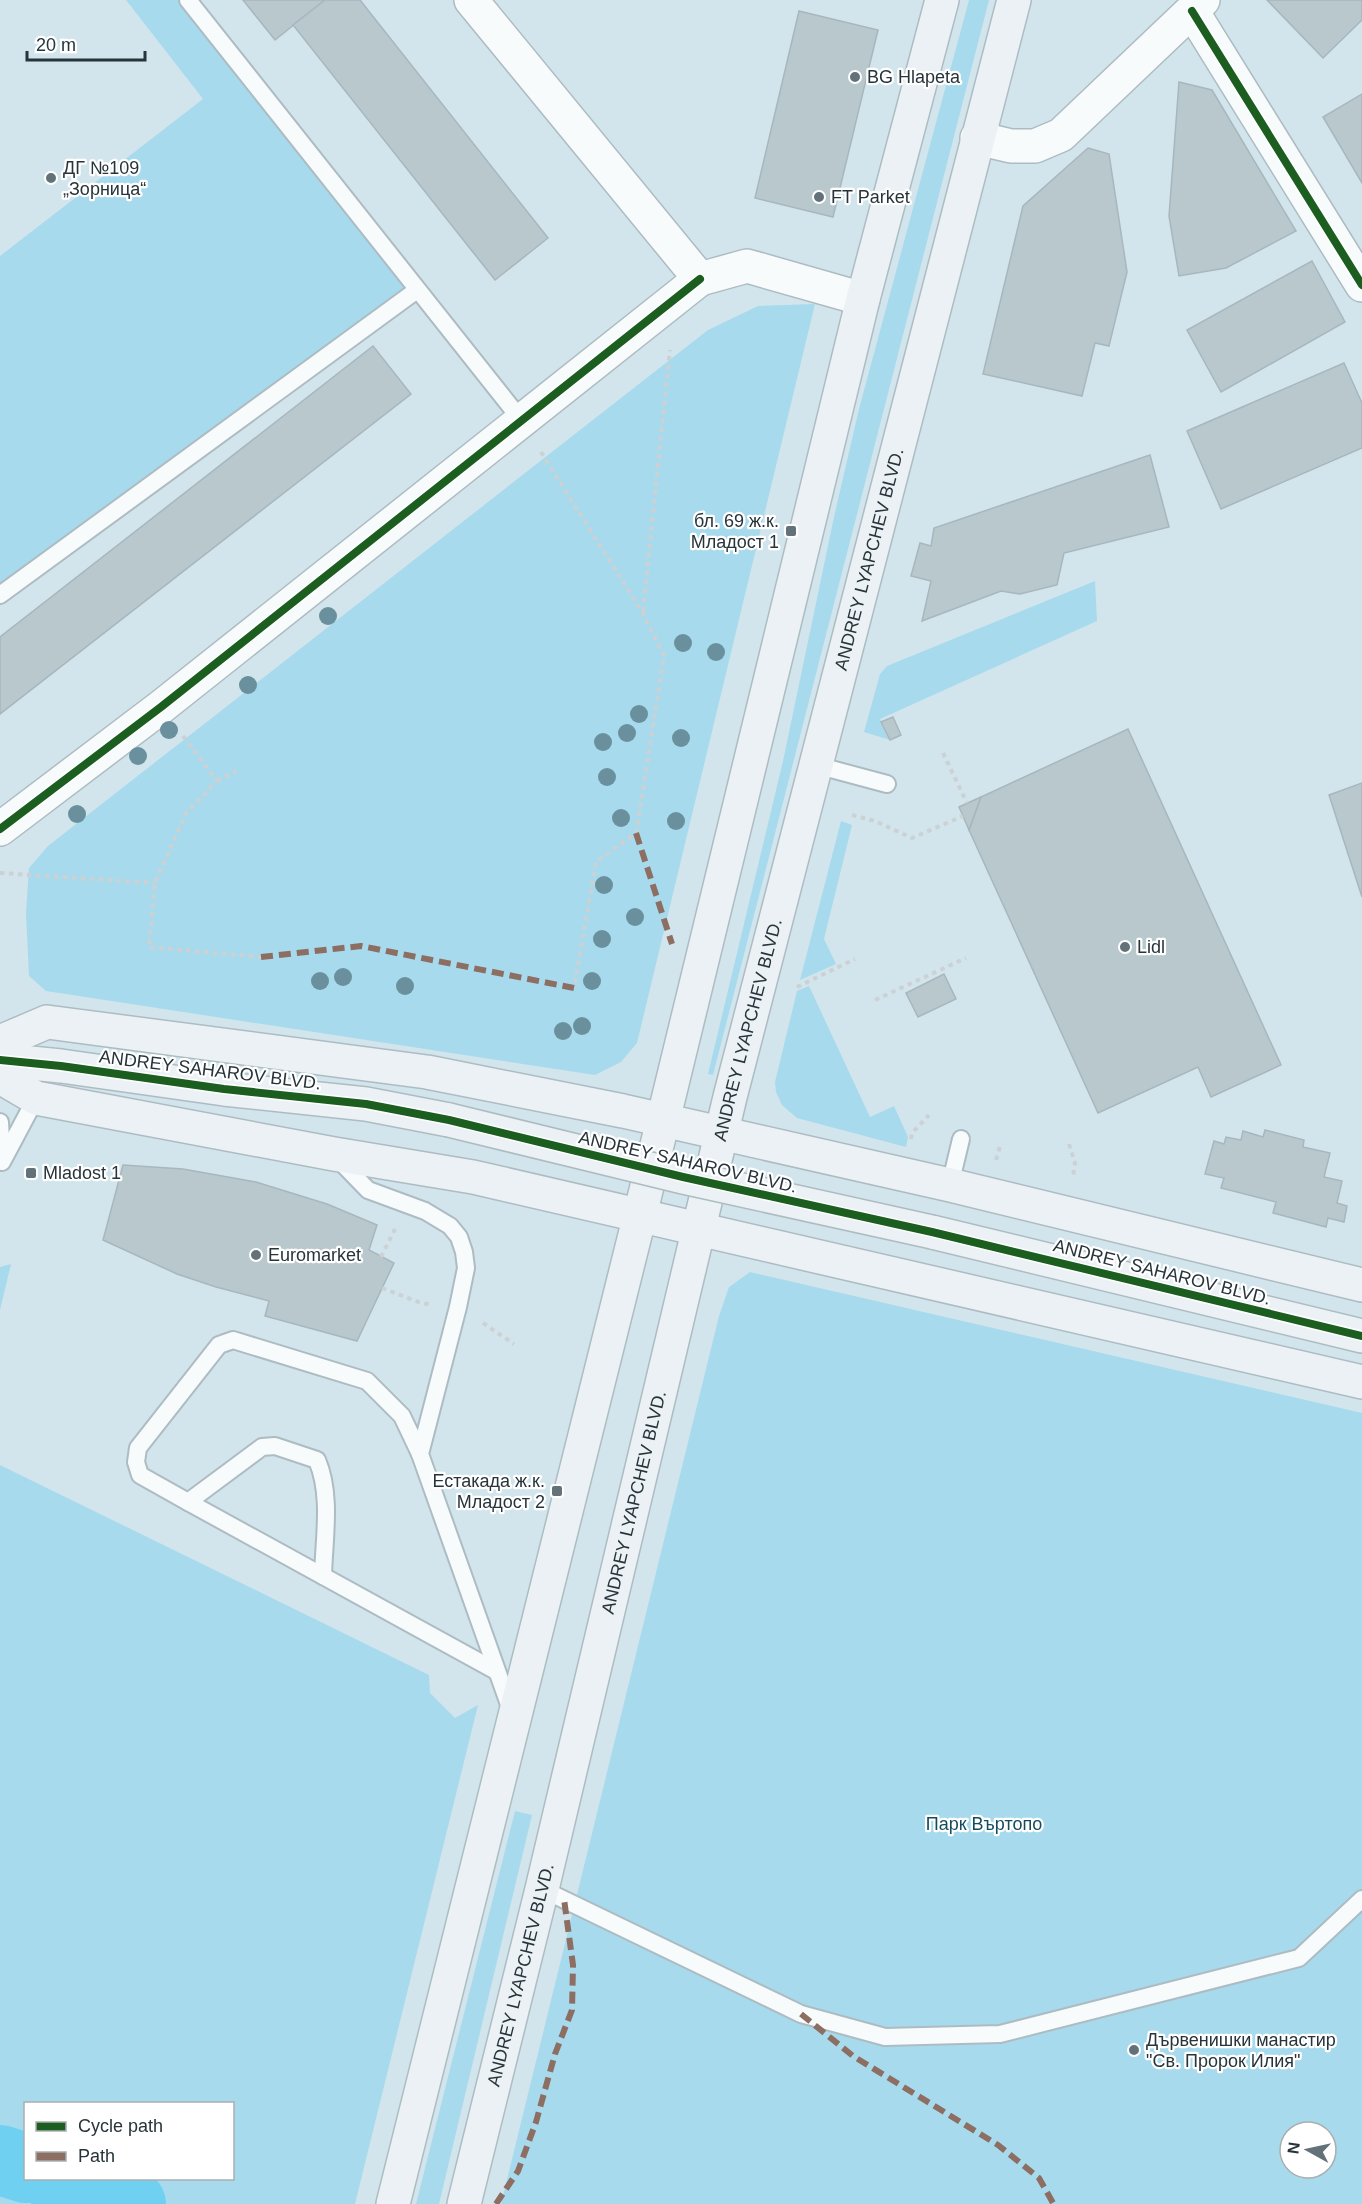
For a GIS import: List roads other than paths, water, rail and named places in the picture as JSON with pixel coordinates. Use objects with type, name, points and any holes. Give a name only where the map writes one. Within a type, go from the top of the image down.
[{"type":"main road","points":[[393,2204],[640,1215],[863,299],[942,0]]},
{"type":"main road","name":"ANDREY LYAPCHEV BLVD.","points":[[464,2204],[542,1889],[722,1132],[1014,0]]},
{"type":"main road","points":[[0,1042],[47,1022],[427,1072],[722,1132],[1362,1285]]},
{"type":"main road","name":"ANDREY SAHAROV BLVD.","points":[[0,1060],[61,1066],[224,1089],[366,1104],[449,1120],[683,1177],[932,1232],[1362,1336]]},
{"type":"main road","points":[[0,1077],[36,1098],[333,1154],[473,1177],[1362,1382]]},
{"type":"street","points":[[471,0],[688,289]]},
{"type":"street","points":[[977,138],[1011,146],[1035,146],[1061,135],[1197,5],[1362,285]]},
{"type":"street","points":[[0,829],[161,707],[688,289],[747,266],[863,299]]},
{"type":"lane","points":[[188,0],[522,421]]},
{"type":"lane","points":[[0,595],[417,290]]},
{"type":"lane","points":[[816,765],[887,784]]},
{"type":"lane","points":[[1,1167],[36,1098]]},
{"type":"lane","points":[[0,1122],[1,1167]]},
{"type":"lane","points":[[950,1185],[961,1139]]},
{"type":"lane","points":[[333,1154],[368,1190],[425,1211],[450,1226],[459,1237],[465,1252],[466,1268],[458,1307],[420,1454]]},
{"type":"lane","points":[[496,1671],[140,1475],[136,1462],[138,1448],[219,1345],[233,1340],[367,1381],[402,1416],[420,1454],[514,1716]]},
{"type":"lane","points":[[188,1502],[262,1447],[275,1446],[317,1460],[324,1476],[326,1496],[322,1576]]},
{"type":"lane","points":[[542,1889],[801,2014],[885,2037],[1000,2034],[1299,1958],[1362,1899]]},
{"type":"waterway","points":[[0,2160],[24,2167]]},
{"type":"waterway","points":[[61,2180],[131,2204]]},
{"type":"place","name":"BG Hlapeta","points":[[855,77]]},
{"type":"place","name":"ДГ №109 „Зорница“","points":[[51,178]]},
{"type":"place","name":"FT Parket","points":[[819,197]]},
{"type":"place","name":"бл. 69 ж.к. Младост 1","points":[[791,531]]},
{"type":"place","name":"Lidl","points":[[1125,947]]},
{"type":"place","name":"Mladost 1","points":[[31,1173]]},
{"type":"place","name":"Euromarket","points":[[256,1255]]},
{"type":"place","name":"Естакада ж.к. Младост 2","points":[[557,1491]]},
{"type":"place","name":"Дървенишки манастир \"Св. Пророк Илия\"","points":[[1134,2050]]},
{"type":"park label","name":"Парк Въртопо","points":[[984,1824]]}]
